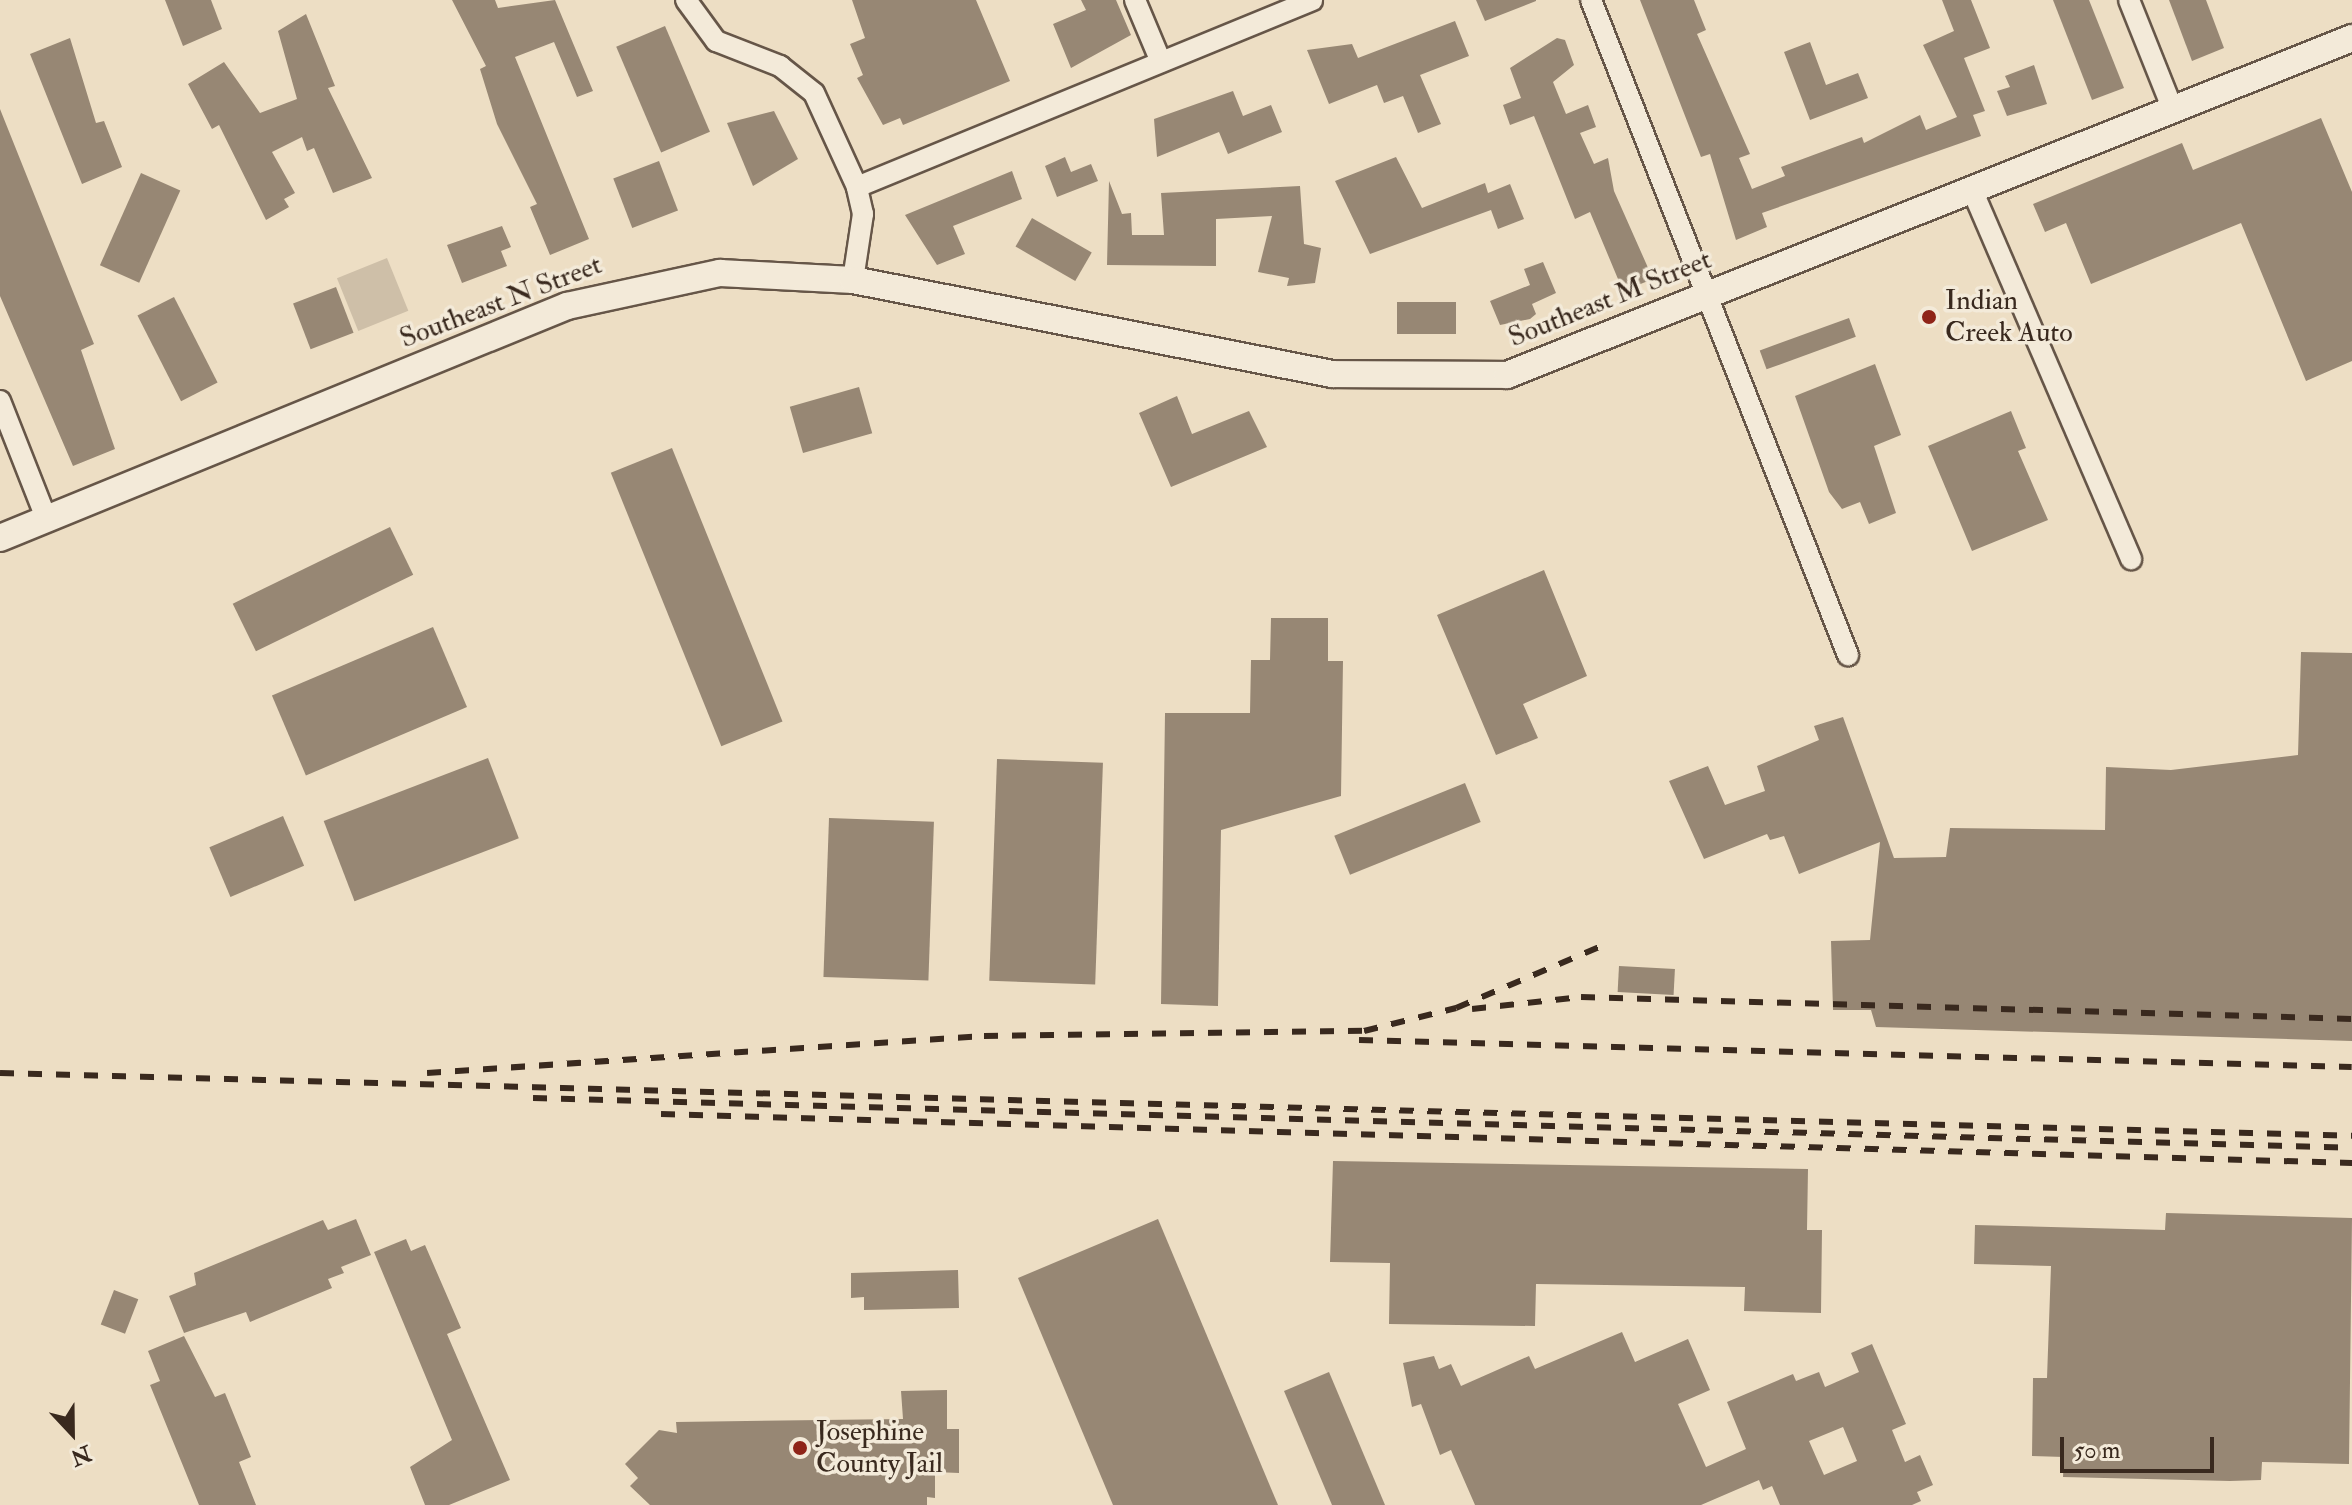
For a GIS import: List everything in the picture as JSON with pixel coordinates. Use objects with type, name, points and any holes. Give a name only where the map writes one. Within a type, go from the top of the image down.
[{"type":"street","points":[[686,0],[716,41],[780,66],[807,86],[828,115],[857,187],[863,214],[853,280]]},
{"type":"street","points":[[1135,0],[1161,62]]},
{"type":"street","points":[[857,187],[1312,0]]},
{"type":"street","points":[[1591,0],[1848,655]]},
{"type":"street","points":[[2129,0],[2173,110]]},
{"type":"street","name":"Southeast M Street","points":[[853,280],[1332,374],[1507,375],[1973,192],[2352,38]]},
{"type":"street","points":[[1973,192],[2131,559]]},
{"type":"street","name":"Southeast N Street","points":[[0,538],[567,306],[720,273],[853,280]]},
{"type":"street","points":[[0,401],[46,518]]},
{"type":"shaded area","points":[[387,258],[408,311],[358,331],[337,278]]},
{"type":"building","points":[[165,0],[211,0],[222,29],[183,46]]},
{"type":"building","points":[[452,0],[495,0],[498,8],[555,0],[593,91],[577,97],[554,42],[515,57],[589,239],[550,255],[530,207],[537,204],[497,124],[480,69],[486,66]]},
{"type":"building","points":[[852,0],[976,0],[1010,81],[903,125],[900,118],[883,125],[857,78],[863,75],[850,44],[865,38]]},
{"type":"building","points":[[1081,0],[1116,0],[1131,35],[1071,68],[1053,24],[1086,10]]},
{"type":"building","points":[[1476,0],[1536,0],[1536,1],[1485,21]]},
{"type":"building","points":[[1640,0],[1694,0],[1706,30],[1697,34],[1750,154],[1739,158],[1752,189],[1785,176],[1781,167],[1862,137],[1864,143],[1920,115],[1926,130],[1957,117],[1923,45],[1954,31],[1942,0],[1971,0],[1990,48],[1964,58],[1985,111],[1973,115],[1981,136],[1762,213],[1767,227],[1736,240],[1710,154],[1701,157]]},
{"type":"building","points":[[2053,0],[2089,0],[2124,88],[2092,100]]},
{"type":"building","points":[[2169,0],[2206,0],[2224,48],[2192,61]]},
{"type":"building","points":[[306,14],[335,86],[328,88],[372,178],[333,193],[314,148],[307,151],[302,137],[272,152],[295,193],[284,199],[289,207],[266,220],[219,125],[212,129],[188,84],[224,62],[260,113],[297,99],[278,31]]},
{"type":"building","points":[[1455,21],[1469,56],[1420,75],[1441,124],[1418,133],[1403,96],[1384,103],[1377,85],[1329,104],[1307,50],[1352,44],[1358,58]]},
{"type":"building","points":[[665,26],[710,132],[661,153],[616,47]]},
{"type":"building","points":[[70,38],[96,123],[104,121],[122,167],[82,184],[30,54]]},
{"type":"building","points":[[1557,38],[1565,40],[1574,65],[1553,82],[1566,114],[1588,105],[1596,127],[1580,133],[1594,164],[1608,158],[1614,191],[1653,279],[1623,291],[1590,212],[1575,219],[1534,116],[1510,125],[1503,105],[1521,98],[1510,68]]},
{"type":"building","points":[[1810,42],[1826,85],[1858,73],[1868,98],[1810,120],[1784,52]]},
{"type":"building","points":[[2034,65],[2047,104],[2007,116],[1997,91],[2010,87],[2005,76]]},
{"type":"building","points":[[1233,91],[1243,116],[1271,105],[1282,132],[1228,154],[1219,132],[1157,157],[1154,119]]},
{"type":"building","points":[[0,109],[94,344],[81,350],[115,449],[73,466],[0,296]]},
{"type":"building","points":[[774,111],[798,159],[753,186],[727,123]]},
{"type":"building","points":[[2321,118],[2352,192],[2352,361],[2306,381],[2241,223],[2091,284],[2066,223],[2045,232],[2033,204],[2182,143],[2193,170]]},
{"type":"building","points":[[1065,157],[1071,172],[1091,164],[1098,181],[1057,197],[1045,166]]},
{"type":"building","points":[[1396,157],[1422,208],[1485,183],[1488,193],[1510,184],[1524,219],[1498,229],[1491,210],[1370,254],[1335,181]]},
{"type":"building","points":[[659,161],[678,210],[632,228],[613,179]]},
{"type":"building","points":[[1012,171],[1022,199],[953,226],[965,254],[937,265],[905,215]]},
{"type":"building","points":[[141,173],[180,190],[139,283],[100,265]]},
{"type":"building","points":[[1109,181],[1122,214],[1131,213],[1132,235],[1164,235],[1161,193],[1300,186],[1304,244],[1321,248],[1315,283],[1287,286],[1289,278],[1258,272],[1272,216],[1216,219],[1216,266],[1107,265]]},
{"type":"building","points":[[1032,218],[1092,253],[1075,281],[1016,247]]},
{"type":"building","points":[[502,226],[511,247],[501,251],[507,266],[462,283],[447,245]]},
{"type":"building","points":[[1543,262],[1556,293],[1532,304],[1536,314],[1530,319],[1500,325],[1490,301],[1530,285],[1524,269]]},
{"type":"building","points":[[336,287],[354,333],[311,349],[293,303]]},
{"type":"building","points":[[174,297],[218,383],[181,401],[137,316]]},
{"type":"building","points":[[1397,302],[1456,302],[1456,334],[1397,334]]},
{"type":"building","points":[[1849,318],[1856,337],[1767,369],[1760,350]]},
{"type":"building","points":[[1875,364],[1901,435],[1874,446],[1896,513],[1869,524],[1860,502],[1842,509],[1829,492],[1795,396]]},
{"type":"building","points":[[859,387],[872,433],[803,453],[790,407]]},
{"type":"building","points":[[1177,396],[1192,434],[1249,411],[1267,447],[1171,487],[1139,413]]},
{"type":"building","points":[[2011,411],[2026,448],[2018,451],[2048,520],[1972,551],[1928,446]]},
{"type":"building","points":[[672,448],[783,722],[721,746],[611,473]]},
{"type":"building","points":[[390,527],[413,575],[256,651],[233,604]]},
{"type":"building","points":[[1544,570],[1587,676],[1523,704],[1538,738],[1496,755],[1437,615]]},
{"type":"building","points":[[1271,618],[1328,618],[1328,661],[1343,661],[1341,796],[1221,830],[1218,1006],[1161,1004],[1165,713],[1250,713],[1251,660],[1270,660]]},
{"type":"building","points":[[433,627],[467,707],[306,775],[272,695]]},
{"type":"building","points":[[2301,652],[2352,653],[2352,1041],[1876,1027],[1871,1010],[1833,1010],[1831,941],[1870,940],[1880,842],[1799,874],[1784,836],[1770,840],[1767,834],[1704,859],[1669,781],[1708,766],[1725,805],[1765,791],[1757,766],[1819,740],[1814,726],[1843,717],[1894,858],[1946,857],[1950,828],[2105,830],[2106,767],[2171,770],[2298,755]]},
{"type":"building","points":[[488,758],[519,838],[355,901],[324,821]]},
{"type":"building","points":[[997,759],[1103,763],[1095,985],[989,981]]},
{"type":"building","points":[[1465,783],[1481,822],[1350,875],[1334,836]]},
{"type":"building","points":[[283,816],[304,866],[230,897],[209,847]]},
{"type":"building","points":[[829,818],[934,822],[928,981],[823,977]]},
{"type":"building","points":[[1619,966],[1675,969],[1674,995],[1618,992]]},
{"type":"building","points":[[1333,1161],[1808,1169],[1807,1230],[1822,1230],[1821,1313],[1744,1311],[1745,1287],[1536,1284],[1535,1326],[1389,1324],[1390,1263],[1330,1262]]},
{"type":"building","points":[[2166,1213],[2352,1218],[2349,1464],[2262,1462],[2261,1480],[2063,1477],[2064,1457],[2032,1456],[2033,1378],[2047,1378],[2051,1266],[1974,1264],[1975,1225],[2165,1230]]},
{"type":"building","points":[[356,1219],[371,1255],[341,1267],[344,1273],[328,1279],[332,1288],[250,1322],[246,1312],[184,1333],[169,1296],[196,1285],[194,1273],[323,1220],[328,1230]]},
{"type":"building","points":[[1158,1219],[1278,1505],[1113,1505],[1018,1278]]},
{"type":"building","points":[[406,1239],[411,1251],[425,1245],[461,1328],[447,1334],[510,1480],[449,1505],[425,1505],[410,1467],[452,1440],[374,1252]]},
{"type":"building","points":[[958,1270],[959,1308],[864,1310],[864,1297],[851,1298],[851,1273]]},
{"type":"building","points":[[114,1290],[138,1299],[125,1334],[101,1325]]},
{"type":"building","points":[[1622,1332],[1635,1362],[1688,1339],[1710,1390],[1678,1404],[1706,1467],[1746,1449],[1727,1402],[1793,1374],[1796,1381],[1819,1372],[1825,1387],[1859,1372],[1851,1353],[1872,1344],[1906,1424],[1892,1430],[1905,1462],[1920,1455],[1933,1485],[1917,1492],[1921,1501],[1912,1505],[1780,1505],[1772,1486],[1763,1490],[1759,1480],[1701,1505],[1475,1505],[1451,1450],[1440,1455],[1421,1404],[1412,1407],[1403,1363],[1434,1356],[1439,1369],[1451,1364],[1461,1386],[1529,1356],[1535,1369]],"holes":[[[1843,1427],[1857,1461],[1824,1475],[1809,1441]]]},
{"type":"building","points":[[184,1336],[215,1397],[225,1393],[251,1457],[239,1462],[256,1505],[199,1505],[150,1385],[160,1381],[148,1351]]},
{"type":"building","points":[[1329,1372],[1385,1505],[1332,1505],[1284,1391]]},
{"type":"building","name":"Josephine County Jail","points":[[947,1390],[947,1429],[959,1429],[959,1473],[935,1472],[935,1498],[927,1497],[927,1505],[650,1505],[630,1486],[638,1478],[625,1464],[659,1430],[677,1433],[676,1422],[903,1419],[901,1391]]},
{"type":"railway","points":[[427,1073],[984,1036],[1364,1031],[1456,1008],[1599,947]]},
{"type":"railway","points":[[1472,1009],[1581,997],[2352,1019]]},
{"type":"railway","points":[[1359,1040],[2352,1067]]},
{"type":"railway","points":[[0,1073],[2352,1136]]},
{"type":"railway","points":[[533,1098],[2352,1148]]},
{"type":"railway","points":[[661,1114],[2352,1163]]},
{"type":"place","name":"Indian Creek Auto","points":[[1929,317]]},
{"type":"place","name":"Josephine County Jail","points":[[800,1448]]}]
